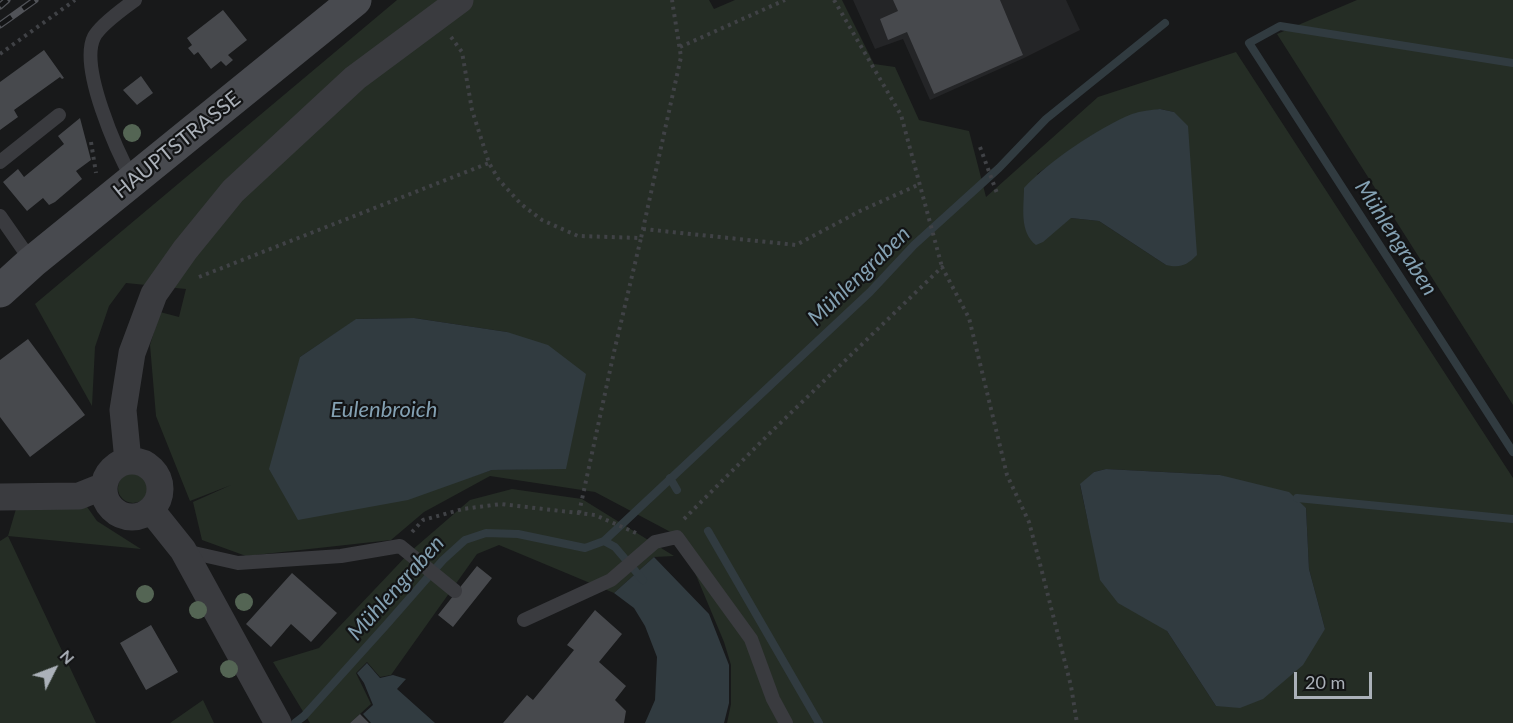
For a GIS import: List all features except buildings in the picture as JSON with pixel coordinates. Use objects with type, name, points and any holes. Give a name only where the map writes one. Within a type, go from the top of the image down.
[{"type":"main road","name":"HAUPTSTRASSE","points":[[0,291],[355,0]]},
{"type":"street","points":[[128,461],[123,410],[132,353],[154,294],[185,249],[233,191],[355,78],[460,0]]},
{"type":"street","points":[[128,461],[138,461],[148,465],[160,482],[158,502],[143,515],[133,517],[124,516],[115,511],[105,495],[104,486],[111,469],[128,461]]},
{"type":"street","points":[[0,497],[79,496],[104,486]]},
{"type":"street","points":[[151,510],[183,550],[275,717]]},
{"type":"lane","points":[[134,181],[105,122],[89,58],[94,36],[116,13],[135,0]]},
{"type":"lane","points":[[0,162],[59,115]]},
{"type":"lane","points":[[0,216],[33,262]]},
{"type":"lane","points":[[524,620],[611,580],[655,542],[677,537],[751,639],[773,699],[786,723]]},
{"type":"lane","points":[[183,550],[238,563],[341,556],[400,546],[455,591]]},
{"type":"path","points":[[0,54],[75,0]]},
{"type":"path","points":[[579,513],[681,57],[672,0]]},
{"type":"path","points":[[680,47],[785,0]]},
{"type":"path","points":[[834,0],[901,115],[942,267],[969,318],[1007,475],[1029,522],[1071,686],[1077,723]]},
{"type":"path","points":[[438,16],[462,52],[472,110],[489,163],[499,180],[521,204],[542,220],[578,236],[641,238]]},
{"type":"path","points":[[980,147],[998,196]]},
{"type":"path","points":[[154,294],[489,163]]},
{"type":"path","points":[[643,229],[796,245],[860,211],[920,184]]},
{"type":"path","points":[[686,517],[942,267]]},
{"type":"path","points":[[400,546],[423,520],[463,509],[501,504],[595,515],[655,542]]},
{"type":"shaded area","points":[[397,0],[709,0],[714,9],[735,0],[842,0],[874,64],[895,67],[919,120],[969,131],[986,197],[1098,97],[1236,52],[1513,478],[1513,723],[727,723],[731,704],[731,665],[724,642],[680,537],[595,492],[490,476],[424,512],[391,540],[246,556],[202,540],[193,502],[231,485],[190,501],[156,416],[150,345],[160,312],[179,317],[186,289],[126,283],[109,306],[95,347],[92,406],[35,304]],"holes":[[[1160,109],[1174,112],[1166,265],[1099,221],[1071,218],[1037,174],[1089,137],[1134,114]],[[414,318],[507,332],[566,468],[492,470],[455,482],[300,357],[357,319]],[[1106,469],[1220,475],[1306,508],[1309,569],[1325,629],[1216,706],[1167,631],[1088,522],[1080,485],[1094,472]]]},
{"type":"shaded area","points":[[853,0],[1066,0],[1080,30],[930,100],[903,39],[875,49]]},
{"type":"shaded area","points":[[1357,0],[1513,0],[1513,405],[1277,34]]},
{"type":"shaded area","points":[[133,473],[144,477],[148,488],[144,499],[133,503],[122,499],[118,488],[122,477]]},
{"type":"shaded area","points":[[512,489],[582,499],[674,556],[654,557],[614,593],[499,545],[477,554],[391,675],[380,677],[367,662],[356,673],[371,704],[350,723],[310,723],[273,662],[319,648],[411,551],[470,500]]},
{"type":"shaded area","points":[[85,504],[97,521],[141,549],[8,536],[16,509]]},
{"type":"shaded area","points":[[8,536],[96,723],[0,723],[0,541]]},
{"type":"shaded area","points":[[203,700],[214,723],[170,723]]},
{"type":"water","points":[[1160,109],[1174,112],[1188,126],[1197,255],[1183,265],[1166,265],[1099,221],[1071,218],[1043,242],[1036,245],[1031,240],[1025,226],[1024,188],[1060,156],[1104,128],[1132,114]]},
{"type":"water","name":"Eulenbroich","points":[[414,318],[507,332],[548,345],[586,374],[566,469],[492,470],[408,500],[298,520],[269,469],[300,357],[356,319]]},
{"type":"water","points":[[1106,469],[1220,475],[1289,492],[1306,508],[1309,569],[1325,629],[1303,665],[1263,699],[1240,708],[1216,706],[1167,631],[1118,603],[1100,580],[1080,484],[1094,472]]},
{"type":"water","points":[[654,557],[709,614],[729,665],[729,703],[724,723],[645,723],[655,700],[657,657],[645,626],[634,608],[614,593]]},
{"type":"water","points":[[367,663],[380,678],[393,675],[406,679],[397,689],[435,723],[371,723],[363,714],[373,705],[357,673]]},
{"type":"waterway","name":"Mühlengraben","points":[[295,723],[304,716],[443,560],[465,540],[486,533],[518,534],[585,548],[604,541],[870,292],[914,245],[999,168],[1046,119],[1165,23]]},
{"type":"waterway","name":"Mühlengraben","points":[[1513,63],[1280,26],[1249,43],[1513,452]]},
{"type":"waterway","points":[[670,478],[677,490]]},
{"type":"waterway","points":[[1297,498],[1513,519]]},
{"type":"waterway","name":"Mühlengraben","points":[[708,531],[819,723]]},
{"type":"waterway","name":"Mühlengraben","points":[[604,541],[615,547],[643,580]]},
{"type":"railway","points":[[0,6],[7,0]]},
{"type":"railway","points":[[0,25],[35,0]]}]
